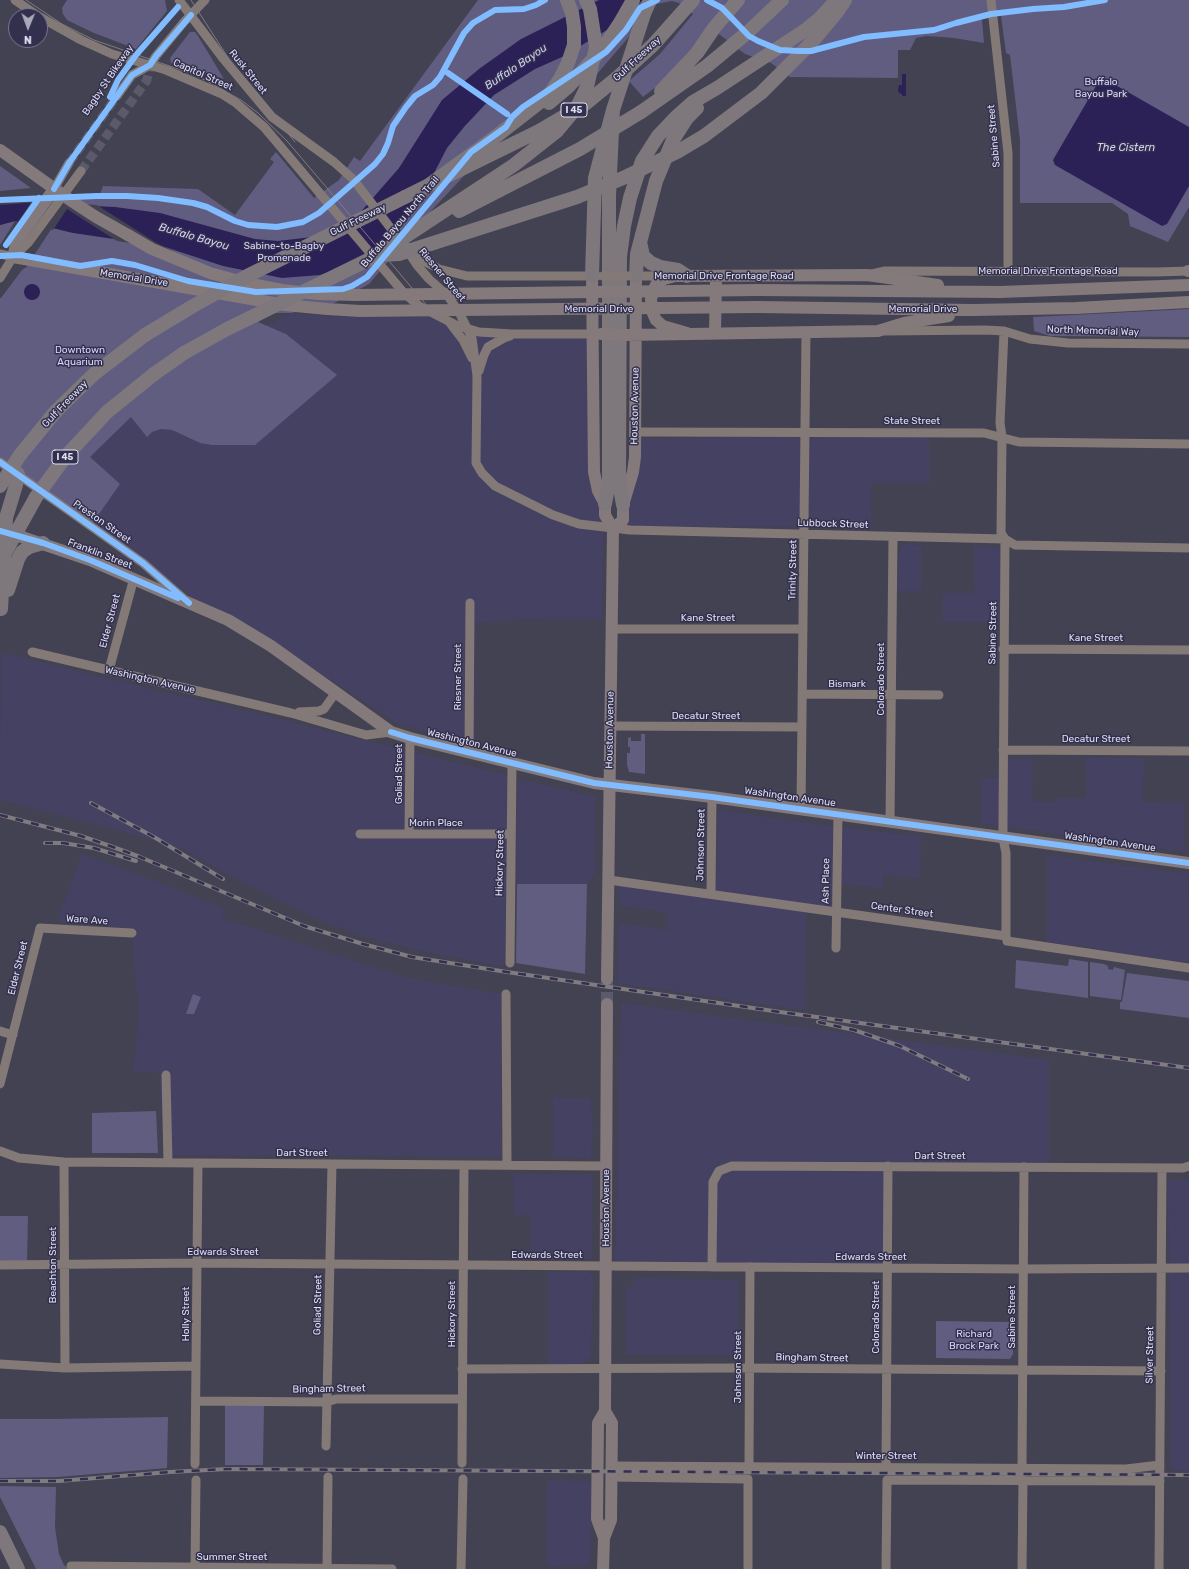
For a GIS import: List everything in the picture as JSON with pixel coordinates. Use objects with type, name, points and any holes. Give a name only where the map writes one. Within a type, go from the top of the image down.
[{"type":"highway","points":[[430,185],[549,95],[560,79],[568,63],[574,45],[572,13],[567,0]]},
{"type":"highway","points":[[401,242],[514,165],[557,131],[577,106],[587,87],[596,47],[591,16],[586,0]]},
{"type":"highway","points":[[494,138],[525,121],[554,99],[568,86],[604,47],[620,24],[633,0]]},
{"type":"highway","points":[[597,276],[595,178],[613,110],[644,14],[650,0]]},
{"type":"highway","name":"Gulf Freeway","points":[[0,486],[20,455],[64,403],[94,374],[146,335],[193,306],[247,276],[539,131],[585,104],[618,77],[653,45],[693,0]]},
{"type":"highway","points":[[641,112],[697,52],[714,28],[738,0]]},
{"type":"highway","name":"I 45","points":[[0,562],[36,497],[58,465],[85,434],[125,396],[154,374],[184,353],[227,329],[370,259],[580,149],[641,112],[707,66],[748,32],[782,0]]},
{"type":"highway","points":[[623,505],[619,482],[620,257],[624,226],[630,198],[642,161],[658,136],[693,102],[807,29],[837,0]]},
{"type":"highway","points":[[370,259],[399,254],[577,197],[623,178],[677,152],[704,136],[761,93],[812,42],[845,0]]},
{"type":"highway","points":[[632,276],[656,181],[673,140],[687,118],[717,88]]},
{"type":"highway","points":[[605,504],[609,482],[609,196],[613,110]]},
{"type":"highway","points":[[640,242],[644,256],[651,263],[678,270],[681,276]]},
{"type":"highway","points":[[0,612],[3,594],[3,531],[18,474]]},
{"type":"highway","points":[[0,612],[20,556],[29,547],[43,543]]},
{"type":"highway","points":[[0,575],[3,594]]},
{"type":"highway","points":[[0,1532],[18,1569]]},
{"type":"main road","name":"Memorial Drive","points":[[0,150],[96,218],[152,249],[210,273],[282,290],[318,294],[355,295],[758,290],[962,292],[1082,290],[1189,285]]},
{"type":"main road","points":[[14,257],[17,241],[58,192]]},
{"type":"main road","name":"Memorial Drive","points":[[14,257],[285,305],[327,310],[757,308],[973,310],[1076,308],[1189,302]]},
{"type":"main road","points":[[867,275],[954,287],[962,292]]},
{"type":"main road","name":"Memorial Drive Frontage Road","points":[[681,276],[867,275]]},
{"type":"main road","name":"Houston Avenue","points":[[597,276],[597,334],[594,375],[594,472],[598,491],[605,504],[605,515],[613,529],[613,629],[610,726],[607,979]]},
{"type":"main road","name":"Houston Avenue","points":[[613,529],[623,520],[623,505],[633,472],[635,457],[632,276]]},
{"type":"main road","points":[[681,276],[664,279],[657,283],[651,299],[652,311],[656,320],[663,326],[687,333]]},
{"type":"main road","points":[[715,332],[716,276]]},
{"type":"main road","points":[[597,334],[663,335],[715,332],[878,331],[904,323],[959,314],[973,310]]},
{"type":"main road","name":"Franklin Street","points":[[3,531],[43,543],[90,560],[189,603]]},
{"type":"main road","name":"Preston Street","points":[[189,603],[228,620],[271,646],[391,732]]},
{"type":"main road","name":"Washington Avenue","points":[[391,732],[579,780],[609,785],[712,797],[1189,863]]},
{"type":"main road","name":"Houston Avenue","points":[[603,1569],[604,1538],[611,1520],[612,1423],[605,1411],[604,1368],[607,1004]]},
{"type":"main road","name":"Houston Avenue","points":[[604,1538],[597,1519],[598,1423],[605,1411]]},
{"type":"street","name":"Capitol Street","points":[[15,0],[26,8]]},
{"type":"street","name":"Rusk Street","points":[[179,0],[222,57],[272,117],[312,146]]},
{"type":"street","points":[[117,96],[132,75],[150,65],[156,56],[205,0]]},
{"type":"street","name":"Sabine Street","points":[[991,0],[1008,153],[1008,271]]},
{"type":"street","name":"Capitol Street","points":[[48,22],[81,40],[112,54],[166,70],[199,83],[232,100],[264,127],[403,292],[419,306],[444,318]]},
{"type":"street","name":"Memorial Drive Frontage Road","points":[[312,146],[334,162],[353,179],[411,254],[439,269],[468,276],[681,276]]},
{"type":"street","points":[[58,192],[69,163]]},
{"type":"street","points":[[58,192],[80,171]]},
{"type":"street","points":[[0,254],[14,257],[0,278]]},
{"type":"street","name":"Riesner Street","points":[[411,254],[429,279],[447,295],[472,338],[477,372],[476,463],[486,479]]},
{"type":"street","name":"Memorial Drive Frontage Road","points":[[867,275],[885,270],[1189,271]]},
{"type":"street","points":[[444,318],[456,325],[479,332],[524,334],[597,334]]},
{"type":"street","name":"Riesner Street","points":[[444,318],[455,328],[463,340],[477,372]]},
{"type":"street","name":"North Memorial Way","points":[[878,331],[985,330],[1004,332],[1030,339],[1061,343],[1189,344]]},
{"type":"street","name":"Trinity Street","points":[[801,809],[806,332]]},
{"type":"street","name":"Sabine Street","points":[[1004,332],[1000,395],[1002,437],[1001,532],[1005,539],[1003,750],[1004,838],[1006,854],[1006,936]]},
{"type":"street","points":[[477,372],[488,347],[504,338],[524,334]]},
{"type":"street","name":"State Street","points":[[634,432],[984,433],[1019,442],[1189,444]]},
{"type":"street","name":"Preston Street","points":[[0,462],[143,563],[189,603]]},
{"type":"street","name":"Lubbock Street","points":[[486,479],[495,486],[553,515],[579,524],[613,529],[1005,539],[1015,545],[1189,548]]},
{"type":"street","name":"Colorado Street","points":[[890,821],[893,537]]},
{"type":"street","name":"Elder Street","points":[[109,670],[134,578]]},
{"type":"street","name":"Riesner Street","points":[[469,752],[470,603]]},
{"type":"street","name":"Kane Street","points":[[613,629],[803,629]]},
{"type":"street","name":"Kane Street","points":[[1003,649],[1189,650]]},
{"type":"street","name":"Washington Avenue","points":[[32,652],[291,713],[366,735],[391,732]]},
{"type":"street","name":"Washington Avenue","points":[[291,713],[319,711],[324,709],[336,692]]},
{"type":"street","name":"Bismark","points":[[802,694],[939,695]]},
{"type":"street","name":"Decatur Street","points":[[610,726],[802,727]]},
{"type":"street","name":"Goliad Street","points":[[409,834],[410,738]]},
{"type":"street","name":"Decatur Street","points":[[1003,750],[1189,751]]},
{"type":"street","name":"Hickory Street","points":[[510,964],[512,763]]},
{"type":"street","name":"Johnson Street","points":[[711,894],[712,797]]},
{"type":"street","name":"Ash Place","points":[[836,948],[838,814]]},
{"type":"street","name":"Morin Place","points":[[360,834],[511,834]]},
{"type":"street","name":"Center Street","points":[[609,880],[1006,936],[1007,941],[1189,968]]},
{"type":"street","name":"Elder Street","points":[[0,1084],[40,928]]},
{"type":"street","name":"Ware Ave","points":[[40,928],[132,934]]},
{"type":"street","points":[[506,994],[507,1165]]},
{"type":"street","points":[[0,1031],[13,1035]]},
{"type":"street","points":[[166,1075],[168,1163]]},
{"type":"street","name":"Dart Street","points":[[0,1151],[19,1158],[64,1162],[606,1166]]},
{"type":"street","name":"Beachton Street","points":[[64,1162],[65,1368]]},
{"type":"street","name":"Holly Street","points":[[195,1464],[198,1163]]},
{"type":"street","name":"Goliad Street","points":[[326,1446],[332,1164]]},
{"type":"street","name":"Hickory Street","points":[[462,1463],[464,1165]]},
{"type":"street","name":"Dart Street","points":[[712,1267],[713,1182],[719,1171],[732,1166],[1162,1168]]},
{"type":"street","name":"Colorado Street","points":[[886,1467],[888,1166]]},
{"type":"street","points":[[1162,1168],[1183,1168],[1189,1166]]},
{"type":"street","name":"Sabine Street","points":[[1022,1468],[1024,1167]]},
{"type":"street","name":"Silver Street","points":[[1159,1569],[1162,1168]]},
{"type":"street","name":"Edwards Street","points":[[0,1265],[197,1263],[1023,1270],[1189,1268]]},
{"type":"street","name":"Johnson Street","points":[[749,1466],[750,1267]]},
{"type":"street","points":[[0,1364],[65,1368],[196,1366]]},
{"type":"street","name":"Bingham Street","points":[[462,1369],[749,1368],[1161,1371]]},
{"type":"street","name":"Bingham Street","points":[[196,1401],[327,1402],[336,1399],[462,1399]]},
{"type":"street","name":"Winter Street","points":[[611,1471],[749,1466],[1126,1469],[1160,1465]]},
{"type":"street","points":[[611,1471],[748,1479],[748,1569]]},
{"type":"street","points":[[327,1569],[328,1477]]},
{"type":"street","points":[[462,1569],[463,1479]]},
{"type":"street","points":[[195,1568],[196,1480]]},
{"type":"street","points":[[886,1569],[887,1480],[1160,1481]]},
{"type":"street","points":[[1022,1569],[1023,1480]]},
{"type":"street","name":"Summer Street","points":[[71,1566],[392,1569]]},
{"type":"shaded area","points":[[291,313],[322,316],[432,317],[463,330],[588,338],[588,426],[591,471],[601,507],[603,532],[602,620],[523,619],[476,623],[475,746],[395,722],[234,617],[193,598],[92,524],[90,457],[131,417],[152,432],[161,429],[172,430],[200,443],[212,445],[255,445],[286,334],[267,326]]},
{"type":"shaded area","points":[[794,435],[800,439],[802,443],[800,523],[795,527],[627,526],[627,504],[640,439]]},
{"type":"shaded area","points":[[929,435],[929,483],[871,483],[871,530],[817,527],[809,520],[808,449],[809,443],[812,439],[817,436]]},
{"type":"shaded area","points":[[903,544],[921,545],[921,591],[897,591],[899,553]]},
{"type":"shaded area","points":[[974,546],[1001,549],[1000,622],[943,622],[943,593],[975,593]]},
{"type":"shaded area","points":[[1,652],[506,775],[508,778],[505,967],[426,952],[359,935],[319,920],[223,872],[184,849],[122,831],[0,800]]},
{"type":"shaded area","points":[[1086,758],[1144,758],[1143,802],[1184,803],[1184,843],[1187,852],[981,823],[981,778],[1000,778],[1008,759],[1033,759],[1032,801],[1055,802],[1056,798],[1086,798]]},
{"type":"shaded area","points":[[520,779],[595,797],[595,873],[587,884],[517,884],[517,783]]},
{"type":"shaded area","points":[[718,810],[836,827],[834,909],[716,892]]},
{"type":"shaded area","points":[[843,828],[921,836],[920,879],[883,874],[883,889],[840,883]]},
{"type":"shaded area","points":[[82,854],[223,908],[223,919],[405,977],[501,994],[501,1157],[402,1156],[400,1153],[400,1156],[164,1155],[159,1072],[134,1072],[138,1013],[132,928],[57,922]]},
{"type":"shaded area","points":[[1047,855],[1188,874],[1189,962],[1107,952],[1093,948],[1047,942]]},
{"type":"shaded area","points":[[620,884],[807,910],[804,1010],[617,983],[619,923],[668,930],[668,913],[619,905]]},
{"type":"shaded area","points":[[621,1003],[1049,1060],[1049,1164],[886,1163],[885,1266],[615,1265]]},
{"type":"shaded area","points":[[553,1097],[590,1098],[593,1128],[591,1157],[553,1157]]},
{"type":"shaded area","points":[[513,1174],[590,1174],[592,1176],[591,1258],[531,1258],[531,1215],[514,1215]]},
{"type":"shaded area","points":[[1168,1180],[1189,1180],[1189,1470],[1171,1470]]},
{"type":"shaded area","points":[[548,1272],[588,1272],[593,1277],[591,1356],[583,1363],[576,1365],[548,1365]]},
{"type":"shaded area","points":[[633,1278],[738,1280],[738,1355],[626,1354],[626,1289],[633,1285]]},
{"type":"shaded area","points":[[547,1480],[591,1481],[591,1559],[589,1563],[585,1565],[547,1566]]},
{"type":"green space","points":[[67,0],[165,0],[167,11],[136,49],[94,33],[67,20],[63,14],[62,8]]},
{"type":"green space","points":[[478,0],[1189,0],[1189,207],[1168,242],[1130,226],[1128,214],[1112,203],[1020,203],[1020,140],[1010,55],[1006,53],[1001,16],[982,19],[984,43],[954,38],[927,36],[916,38],[910,50],[898,50],[898,78],[790,77],[771,63],[745,54],[711,28],[666,79],[643,97],[629,81],[660,54],[693,14],[679,3],[672,1],[657,4],[592,80],[523,113],[431,211],[369,284],[334,303],[291,313],[275,313],[258,322],[286,334],[337,375],[255,445],[212,445],[200,443],[172,430],[161,429],[152,432],[147,437],[131,417],[90,457],[120,484],[92,524],[0,459],[0,298],[22,270],[28,266],[52,228],[76,195],[100,194],[103,186],[198,189],[235,215],[274,162],[270,159],[276,152],[314,198],[339,180],[354,157],[360,161]]},
{"type":"green space","points":[[190,32],[195,32],[198,36],[224,79],[202,71],[183,68],[171,63],[170,58]]},
{"type":"green space","points":[[0,166],[31,188],[0,191]]},
{"type":"green space","points":[[15,221],[0,245],[0,225]]},
{"type":"green space","points":[[1189,309],[1189,337],[1050,336],[1034,331],[1033,317]]},
{"type":"green space","points":[[641,734],[645,734],[645,774],[629,772],[627,765],[627,753],[630,753],[628,738],[631,737],[631,741],[641,741]]},
{"type":"green space","points":[[517,884],[587,884],[585,974],[516,963]]},
{"type":"green space","points":[[1069,959],[1088,962],[1088,998],[1015,988],[1016,960],[1068,966]]},
{"type":"green space","points":[[1090,962],[1104,964],[1108,966],[1108,969],[1113,970],[1114,967],[1125,970],[1121,1000],[1090,996]]},
{"type":"green space","points":[[1127,973],[1189,981],[1189,1018],[1120,1009],[1120,1002],[1122,1002]]},
{"type":"green space","points":[[193,994],[201,997],[194,1014],[186,1014]]},
{"type":"green space","points":[[156,1111],[158,1153],[92,1153],[92,1113]]},
{"type":"green space","points":[[0,1216],[28,1216],[27,1261],[0,1262]]},
{"type":"green space","name":"Richard Brock Park","points":[[936,1321],[1013,1322],[1013,1354],[1010,1359],[936,1358]]},
{"type":"green space","points":[[225,1404],[264,1404],[263,1465],[225,1465]]},
{"type":"green space","points":[[168,1417],[167,1468],[57,1477],[0,1478],[0,1419]]},
{"type":"green space","points":[[0,1486],[56,1487],[55,1527],[59,1554],[64,1565],[69,1569],[36,1569],[0,1497]]},
{"type":"water","name":"Buffalo Bayou","points":[[599,0],[643,0],[617,24],[562,57],[535,69],[494,95],[464,127],[447,148],[416,208],[390,240],[349,265],[320,275],[282,278],[223,266],[162,246],[73,233],[36,224],[15,221],[0,225],[0,205],[28,203],[115,207],[160,213],[255,239],[278,241],[312,237],[358,215],[399,168],[442,100],[479,69],[521,39]]},
{"type":"water","points":[[902,74],[906,74],[906,96],[902,96],[898,90],[899,85],[902,85]]},
{"type":"water","name":"The Cistern","points":[[1105,79],[1189,127],[1189,186],[1167,224],[1162,226],[1055,165],[1053,160],[1099,81]]},
{"type":"water","points":[[32,284],[38,286],[40,292],[38,298],[32,300],[26,298],[24,292],[26,286]]},
{"type":"pier","points":[[32,201],[97,205],[155,242],[175,252],[162,248],[117,241],[67,209],[53,230],[17,223]]},
{"type":"tunnel","points":[[81,171],[147,80],[150,65]]},
{"type":"tunnel","points":[[69,163],[117,96]]},
{"type":"tunnel","points":[[607,979],[607,1004]]},
{"type":"tram line","points":[[26,0],[62,24],[94,40],[187,72],[241,100],[258,113],[287,141],[429,308]]},
{"type":"tram line","points":[[191,0],[236,70],[295,142]]},
{"type":"railway","points":[[91,803],[154,837],[223,879]]},
{"type":"railway","points":[[0,815],[81,836],[113,847],[304,926],[412,957],[780,1012],[1189,1068]]},
{"type":"railway","points":[[45,843],[63,843],[94,848],[136,861]]},
{"type":"railway","points":[[818,1022],[854,1030],[900,1046],[968,1079]]},
{"type":"railway","points":[[0,1481],[59,1481],[227,1469],[1189,1475]]},
{"type":"cycle path","points":[[0,200],[97,196],[158,198],[193,203],[207,207],[235,221],[248,225],[277,227],[303,222],[319,213],[375,164],[383,154],[393,126],[406,107],[415,96],[433,85],[440,77],[464,33],[473,23],[495,10],[524,9],[545,0]]},
{"type":"cycle path","name":"Buffalo Bayou North Trail","points":[[0,256],[21,255],[80,266],[112,261],[135,265],[188,281],[256,292],[343,289],[352,286],[367,277],[471,152],[506,127],[512,117],[523,107],[606,52],[626,30],[640,8],[657,0]]},
{"type":"cycle path","points":[[707,0],[722,8],[749,36],[758,41],[780,50],[799,51],[811,51],[864,37],[934,30],[991,14],[1064,7],[1105,0]]},
{"type":"cycle path","name":"Bagby St Bikeway","points":[[110,97],[118,80],[136,55],[178,7]]},
{"type":"cycle path","points":[[54,189],[69,163],[132,75],[150,65],[191,15]]},
{"type":"cycle path","points":[[448,73],[507,114]]},
{"type":"cycle path","points":[[6,245],[39,198]]},
{"type":"cycle path","points":[[0,462],[143,563],[189,603]]},
{"type":"cycle path","points":[[0,531],[43,543],[90,560],[178,598]]},
{"type":"cycle path","points":[[391,732],[594,783],[712,797],[1189,863]]},
{"type":"park label","name":"Buffalo Bayou Park","points":[[1101,88]]},
{"type":"park label","name":"Sabine-to-Bagby Promenade","points":[[284,252]]},
{"type":"park label","name":"Downtown Aquarium","points":[[80,356]]}]
